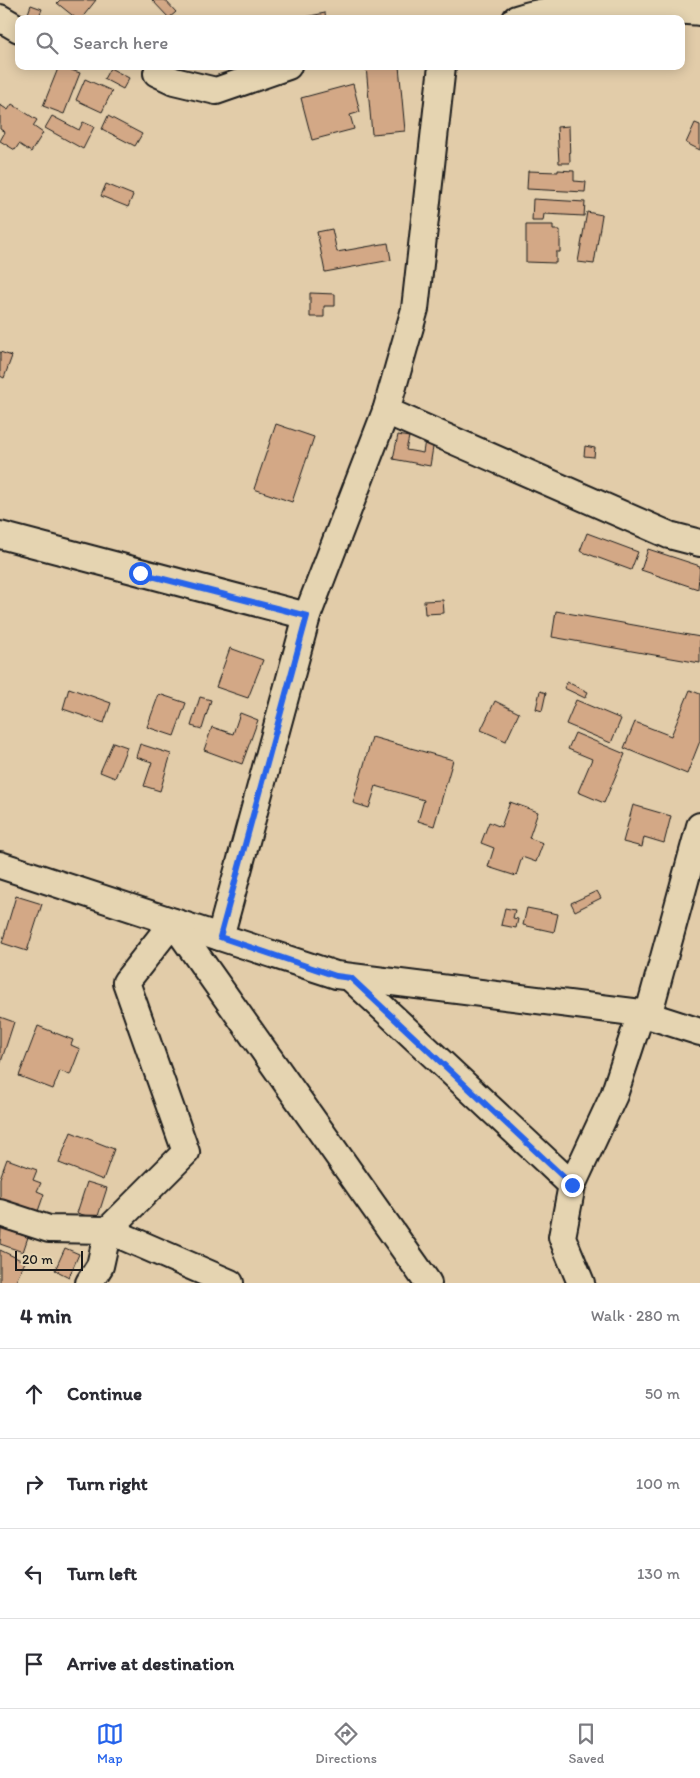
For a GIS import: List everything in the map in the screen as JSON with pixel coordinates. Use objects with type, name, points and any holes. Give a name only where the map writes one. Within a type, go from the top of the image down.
[{"type":"street","points":[[528,15],[543,10],[616,7],[700,12]]},
{"type":"street","points":[[0,18],[15,27]]},
{"type":"street","points":[[157,74],[174,81],[216,91],[276,70]]},
{"type":"street","points":[[220,937],[307,616],[386,411],[415,309],[442,70]]},
{"type":"street","points":[[386,411],[669,535],[700,542]]},
{"type":"street","points":[[0,535],[307,616]]},
{"type":"street","points":[[581,1283],[562,1237],[572,1185],[614,1095],[644,1015],[700,826]]},
{"type":"street","points":[[0,865],[336,976],[644,1015],[700,1032]]},
{"type":"street","points":[[88,1283],[100,1266],[108,1230],[186,1152],[126,982],[173,922]]},
{"type":"street","points":[[173,922],[428,1283]]},
{"type":"street","points":[[351,978],[572,1185]]},
{"type":"street","points":[[0,1213],[49,1229],[108,1230],[230,1283]]},
{"type":"building","points":[[60,0],[96,0],[84,15],[72,15],[57,3]]},
{"type":"building","points":[[152,0],[165,0],[176,12],[172,15],[166,15]]},
{"type":"building","points":[[31,5],[42,9],[40,15],[27,15]]},
{"type":"building","points":[[57,70],[71,70],[80,73],[64,114],[43,106]]},
{"type":"building","points":[[109,70],[114,70],[129,78],[123,89],[104,79]]},
{"type":"building","points":[[366,70],[399,70],[405,131],[372,134]]},
{"type":"building","points":[[85,79],[112,91],[102,112],[76,100]]},
{"type":"building","points":[[353,84],[360,112],[350,115],[354,129],[312,140],[301,98]]},
{"type":"building","points":[[12,104],[37,120],[33,126],[43,133],[31,152],[19,144],[15,150],[0,141],[5,132],[0,129],[0,105],[8,110]]},
{"type":"building","points":[[52,116],[79,130],[83,122],[94,127],[83,149],[45,128]]},
{"type":"building","points":[[108,116],[142,134],[135,146],[102,129]]},
{"type":"building","points":[[695,123],[700,125],[700,150],[686,143]]},
{"type":"building","points":[[569,126],[570,163],[559,163],[557,127]]},
{"type":"building","points":[[558,170],[574,171],[574,181],[586,182],[585,192],[527,189],[528,171],[558,172]]},
{"type":"building","points":[[106,184],[133,195],[128,207],[101,196]]},
{"type":"building","points":[[533,199],[585,202],[584,216],[544,214],[543,221],[532,221]]},
{"type":"building","points":[[587,212],[602,215],[594,264],[578,262]]},
{"type":"building","points":[[526,225],[553,225],[553,230],[560,230],[560,252],[556,252],[556,263],[526,262]]},
{"type":"building","points":[[332,229],[337,252],[388,243],[391,260],[325,272],[317,232]]},
{"type":"building","points":[[310,293],[335,294],[335,306],[324,306],[324,317],[310,317]]},
{"type":"building","points":[[0,352],[12,356],[4,378],[0,376]]},
{"type":"building","points":[[276,424],[314,437],[292,502],[254,489]]},
{"type":"building","points":[[398,435],[409,437],[406,450],[423,453],[425,440],[434,441],[430,466],[393,459]]},
{"type":"building","points":[[585,446],[595,448],[594,457],[584,456]]},
{"type":"building","points":[[587,533],[638,552],[631,570],[580,551]]},
{"type":"building","points":[[648,549],[700,566],[698,589],[641,570]]},
{"type":"building","points":[[443,600],[444,613],[425,614],[424,601]]},
{"type":"building","points":[[556,611],[700,637],[700,663],[552,637]]},
{"type":"building","points":[[230,648],[263,660],[248,698],[216,687]]},
{"type":"building","points":[[567,682],[588,692],[585,698],[564,688]]},
{"type":"building","points":[[69,688],[111,703],[104,723],[63,709]]},
{"type":"building","points":[[690,690],[700,694],[700,741],[687,774],[624,748],[635,722],[671,736]]},
{"type":"building","points":[[540,691],[546,693],[542,711],[536,709]]},
{"type":"building","points":[[159,694],[186,703],[174,736],[147,727]]},
{"type":"building","points":[[200,697],[211,700],[202,729],[191,726]]},
{"type":"building","points":[[576,700],[621,719],[611,743],[566,724]]},
{"type":"building","points":[[495,701],[519,713],[506,741],[481,730]]},
{"type":"building","points":[[240,713],[258,720],[242,764],[204,750],[212,727],[233,734]]},
{"type":"building","points":[[575,733],[625,754],[604,803],[578,792],[592,759],[568,749]]},
{"type":"building","points":[[372,737],[453,760],[434,826],[418,821],[424,800],[376,786],[369,808],[353,803]]},
{"type":"building","points":[[113,742],[127,747],[115,778],[100,772]]},
{"type":"building","points":[[140,744],[171,754],[160,791],[144,786],[152,762],[136,757]]},
{"type":"building","points":[[510,802],[538,812],[529,838],[543,843],[536,862],[522,857],[516,876],[488,867],[494,848],[481,843],[489,822],[501,827]]},
{"type":"building","points":[[633,805],[671,816],[664,843],[644,837],[642,847],[623,842]]},
{"type":"building","points":[[597,891],[601,898],[575,911],[571,903]]},
{"type":"building","points":[[16,896],[42,904],[27,951],[2,943]]},
{"type":"building","points":[[505,908],[515,910],[513,918],[518,919],[516,928],[501,925]]},
{"type":"building","points":[[527,908],[558,914],[554,932],[523,925]]},
{"type":"building","points":[[0,1017],[14,1022],[0,1065]]},
{"type":"building","points":[[38,1026],[73,1040],[71,1045],[80,1049],[70,1075],[60,1071],[53,1089],[19,1076]]},
{"type":"building","points":[[71,1132],[114,1149],[103,1180],[59,1163]]},
{"type":"building","points":[[7,1159],[37,1170],[33,1180],[41,1183],[37,1191],[44,1194],[37,1214],[0,1200],[0,1178]]},
{"type":"building","points":[[87,1182],[107,1188],[97,1219],[77,1213]]},
{"type":"building","points":[[1,1228],[28,1237],[23,1252],[0,1244]]},
{"type":"building","points":[[65,1248],[79,1254],[69,1277],[55,1270]]},
{"type":"building","points":[[0,1250],[25,1262],[15,1283],[0,1283]]},
{"type":"route","points":[[140,573],[307,616],[220,937],[336,976],[351,978],[572,1185]]}]
